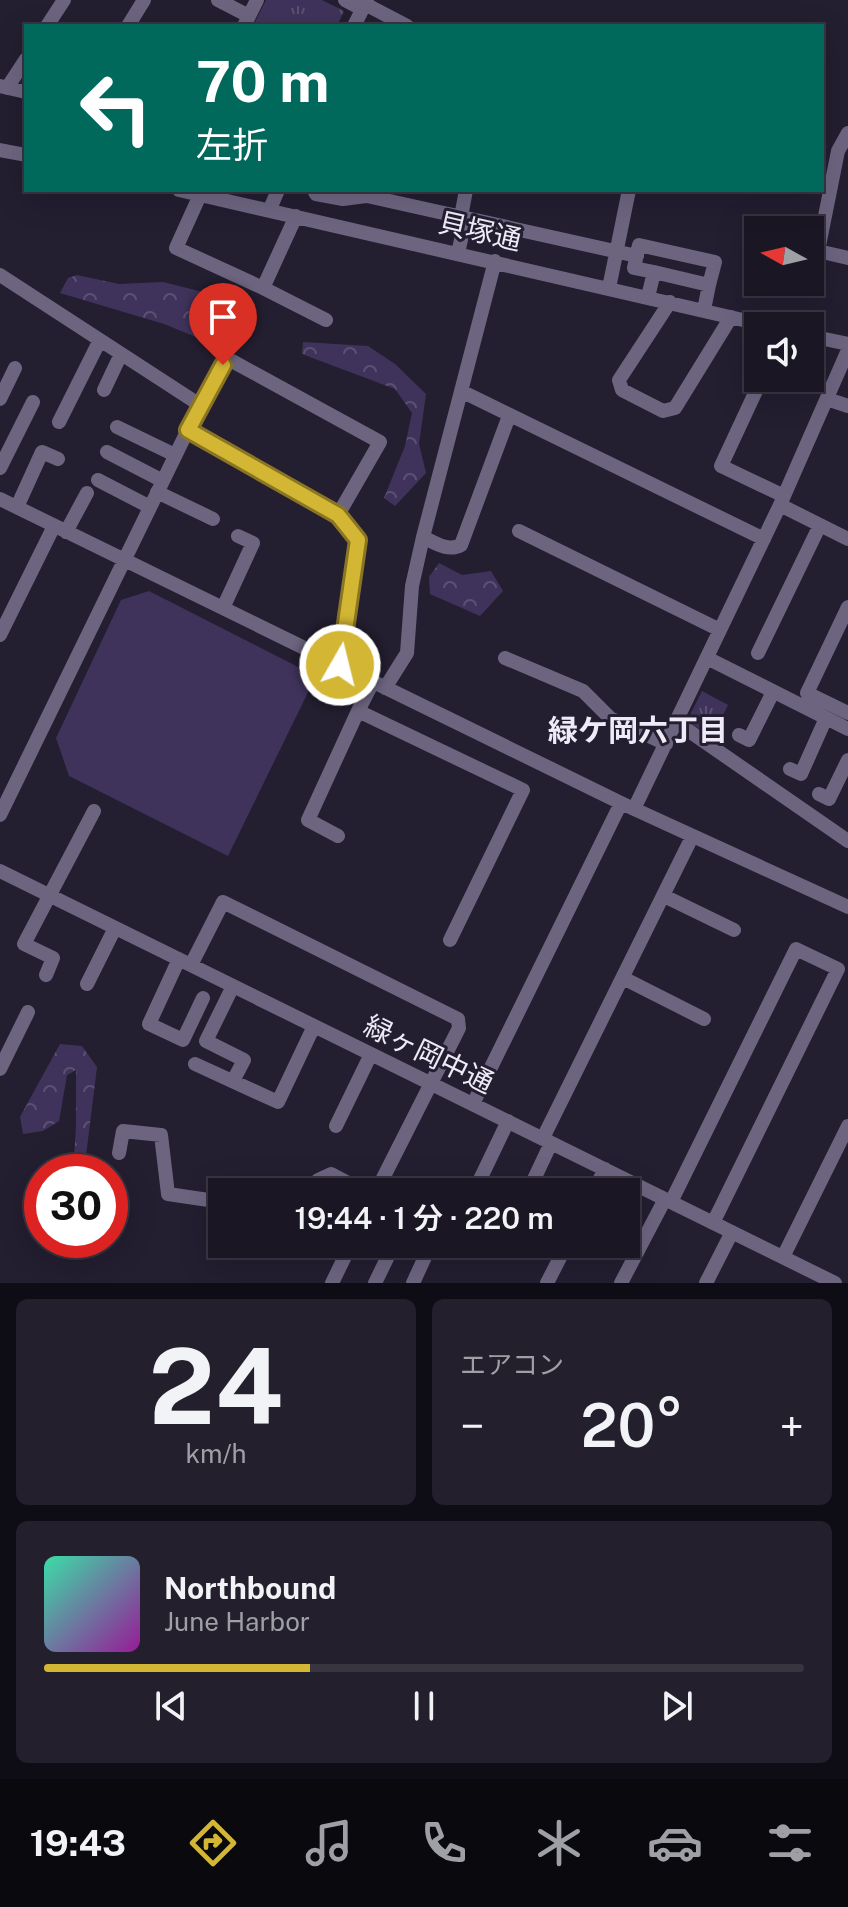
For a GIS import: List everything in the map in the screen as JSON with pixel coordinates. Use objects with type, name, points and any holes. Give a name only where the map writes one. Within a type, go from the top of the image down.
[{"type":"street","points":[[48,24],[64,0]]},
{"type":"street","points":[[129,24],[144,0]]},
{"type":"street","points":[[218,0],[247,21],[257,0]]},
{"type":"street","points":[[345,0],[365,4],[403,24]]},
{"type":"street","points":[[355,24],[365,4]]},
{"type":"street","points":[[24,62],[4,87],[24,92]]},
{"type":"street","points":[[847,137],[838,151],[818,251],[848,258]]},
{"type":"street","points":[[0,150],[24,155]]},
{"type":"street","name":"貝塚通","points":[[187,192],[744,320]]},
{"type":"street","points":[[270,209],[277,192]]},
{"type":"street","points":[[315,192],[343,199],[367,193],[463,218],[637,256]]},
{"type":"street","points":[[458,253],[466,192]]},
{"type":"street","points":[[609,288],[629,192]]},
{"type":"street","points":[[200,195],[176,248],[326,320]]},
{"type":"street","points":[[263,288],[296,216]]},
{"type":"street","points":[[704,310],[715,262],[639,245],[634,268],[709,285]]},
{"type":"street","points":[[673,277],[679,253]]},
{"type":"street","points":[[338,836],[308,820],[358,711],[407,653],[412,586],[423,537],[495,261]]},
{"type":"street","points":[[648,297],[654,272]]},
{"type":"street","points":[[0,275],[200,405]]},
{"type":"street","points":[[670,302],[619,380],[622,390],[663,411],[675,408],[731,317]]},
{"type":"street","points":[[59,422],[100,340]]},
{"type":"street","points":[[473,1104],[628,806],[666,744],[782,500],[848,347],[824,340]]},
{"type":"street","points":[[104,390],[121,354]]},
{"type":"street","points":[[0,815],[175,455],[223,365],[232,361],[380,442],[338,515]]},
{"type":"street","points":[[0,399],[15,368]]},
{"type":"street","points":[[461,391],[764,539]]},
{"type":"street","points":[[755,392],[721,466],[848,539]]},
{"type":"street","points":[[827,399],[848,406]]},
{"type":"street","points":[[0,468],[33,402]]},
{"type":"street","points":[[423,537],[444,547],[461,545],[509,416]]},
{"type":"street","points":[[117,427],[175,455]]},
{"type":"street","points":[[188,430],[338,515],[358,540],[340,665]]},
{"type":"street","points":[[17,507],[42,452],[58,459]]},
{"type":"street","points":[[107,452],[213,519]]},
{"type":"street","points":[[98,480],[150,507]]},
{"type":"street","points":[[0,635],[60,529],[87,493]]},
{"type":"street","points":[[0,499],[692,837],[848,907]]},
{"type":"street","points":[[758,653],[820,525]]},
{"type":"street","points":[[519,531],[720,630]]},
{"type":"street","points":[[223,608],[253,543],[238,536]]},
{"type":"street","points":[[848,607],[807,693],[848,713]]},
{"type":"street","points":[[505,658],[583,691],[610,718],[666,744]]},
{"type":"street","points":[[707,658],[848,729]]},
{"type":"street","points":[[739,735],[749,740],[773,692]]},
{"type":"street","points":[[358,711],[523,790],[450,940]]},
{"type":"street","points":[[790,769],[801,774],[826,718]]},
{"type":"street","points":[[676,722],[848,841]]},
{"type":"street","points":[[819,794],[829,799],[848,760]]},
{"type":"street","points":[[46,975],[53,958],[24,944],[94,811]]},
{"type":"street","points":[[533,1178],[547,1141],[692,837]]},
{"type":"street","name":"緑ヶ岡中通","points":[[0,871],[833,1283]]},
{"type":"street","points":[[664,896],[734,930]]},
{"type":"street","points":[[203,998],[183,1040],[149,1024],[223,902],[458,1019],[459,1028],[383,1178]]},
{"type":"street","points":[[87,984],[115,928]]},
{"type":"street","points":[[621,1283],[668,1200],[796,949],[838,969],[713,1223]]},
{"type":"street","points":[[623,978],[704,1019]]},
{"type":"street","points":[[233,986],[206,1041],[244,1060],[233,1081]]},
{"type":"street","points":[[0,1069],[28,1012]]},
{"type":"street","points":[[195,1064],[278,1102],[314,1026]]},
{"type":"street","points":[[336,1126],[371,1054]]},
{"type":"street","points":[[481,1178],[508,1121]]},
{"type":"street","points":[[783,1257],[848,1126]]},
{"type":"street","points":[[119,1153],[123,1131],[161,1135],[168,1194],[208,1200]]},
{"type":"street","points":[[600,1178],[605,1169]]},
{"type":"street","points":[[706,1283],[732,1232]]},
{"type":"street","points":[[332,1283],[343,1258]]},
{"type":"street","points":[[375,1283],[387,1258]]},
{"type":"street","points":[[413,1283],[425,1258]]},
{"type":"street","points":[[547,1283],[560,1258]]},
{"type":"green space","points":[[266,0],[322,0],[344,11],[338,24],[254,24]]},
{"type":"green space","points":[[77,275],[119,284],[163,282],[207,293],[226,316],[231,345],[211,343],[164,324],[60,293],[68,278]]},
{"type":"green space","points":[[303,342],[368,346],[395,364],[426,394],[419,444],[426,473],[395,506],[384,498],[405,446],[412,413],[395,389],[302,354]]},
{"type":"green space","points":[[439,563],[462,575],[491,571],[503,591],[480,616],[430,594],[429,577]]},
{"type":"green space","points":[[149,591],[316,676],[228,856],[69,776],[56,738],[121,600]]},
{"type":"green space","points":[[702,691],[728,705],[712,737],[687,721]]},
{"type":"green space","points":[[60,1044],[82,1046],[97,1067],[86,1154],[74,1154],[76,1070],[67,1075],[59,1121],[43,1131],[23,1134],[20,1117]]},
{"type":"district","name":"緑ケ岡六丁目","points":[[638,731]]},
{"type":"route","points":[[223,365],[188,430],[338,515],[358,540],[340,665]]}]
